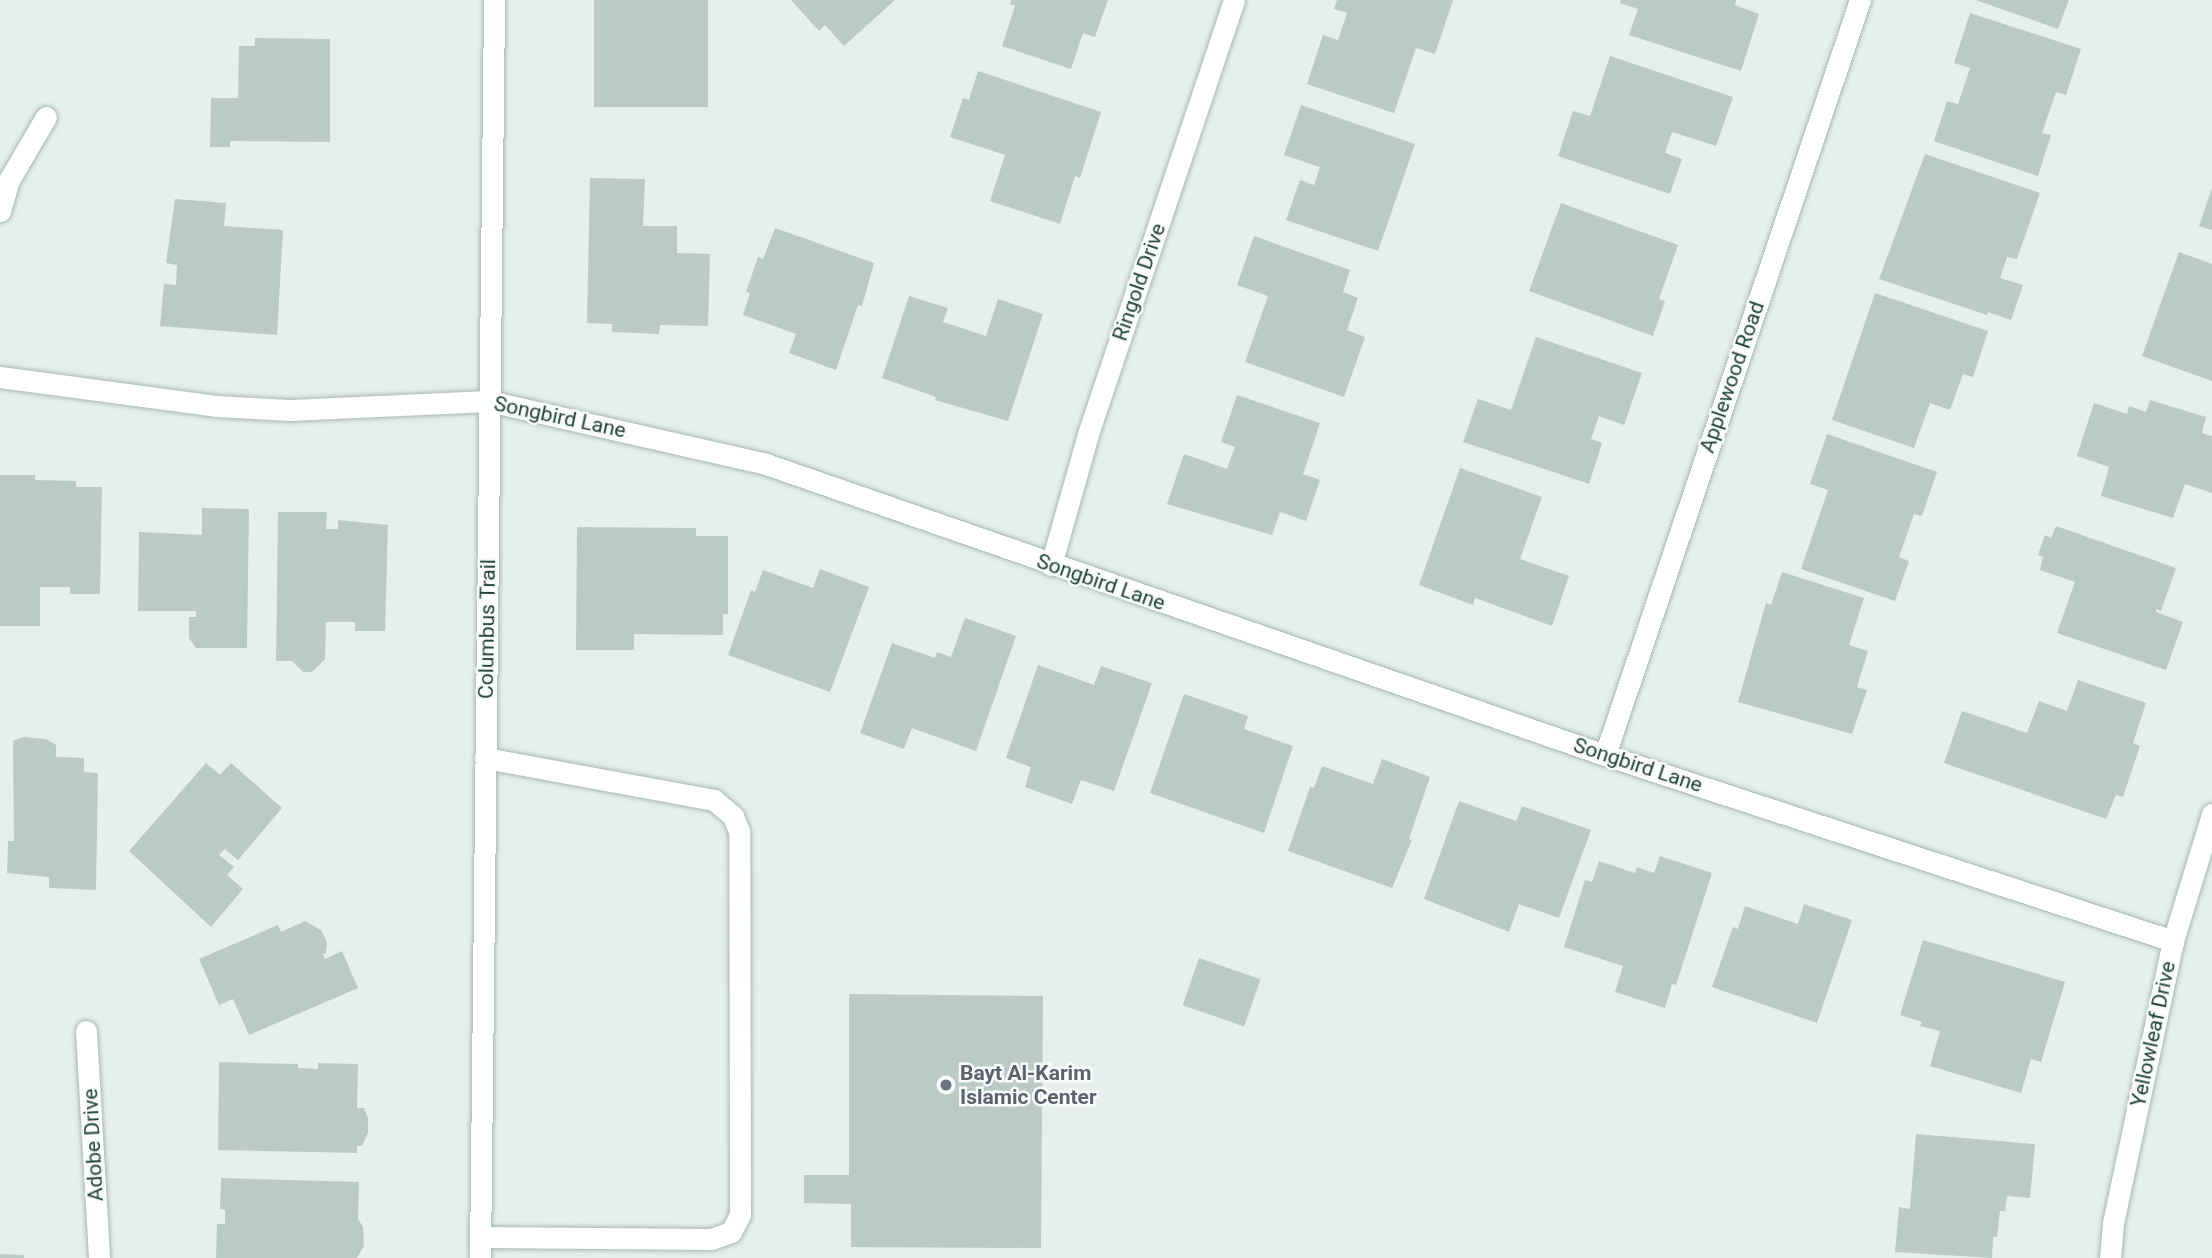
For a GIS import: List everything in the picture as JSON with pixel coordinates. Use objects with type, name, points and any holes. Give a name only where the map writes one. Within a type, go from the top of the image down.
[{"type":"street","name":"Columbus Trail","points":[[480,1247],[494,0]]},
{"type":"street","name":"Ringold Drive","points":[[1051,565],[1088,434],[1234,0]]},
{"type":"street","name":"Applewood Road","points":[[1605,755],[1860,0]]},
{"type":"street","points":[[0,211],[9,180],[46,117]]},
{"type":"street","name":"Songbird Lane","points":[[0,377],[229,407],[290,410],[489,401],[763,463],[1605,755],[2173,941]]},
{"type":"street","points":[[480,1247],[711,1239],[731,1232],[740,1214],[739,831],[733,816],[714,800],[485,758]]},
{"type":"street","name":"Yellowleaf Drive","points":[[2110,1258],[2113,1223],[2173,941],[2212,814]]},
{"type":"street","name":"Adobe Drive","points":[[86,1031],[99,1258]]},
{"type":"building","points":[[594,0],[708,0],[708,107],[594,107]]},
{"type":"building","points":[[791,0],[895,0],[844,46],[825,25],[819,31]]},
{"type":"building","points":[[1011,0],[1108,0],[1095,37],[1083,33],[1071,69],[1002,46],[1015,6],[1010,4]]},
{"type":"building","points":[[1337,0],[1453,0],[1435,54],[1416,48],[1394,113],[1307,84],[1323,35],[1338,40],[1347,13],[1334,9]]},
{"type":"building","points":[[1621,0],[1736,0],[1735,5],[1759,14],[1741,71],[1629,35],[1638,9],[1620,3]]},
{"type":"building","points":[[1976,0],[2069,0],[2058,29]]},
{"type":"building","points":[[1970,13],[2081,49],[2066,95],[2056,92],[2042,133],[2051,135],[2038,176],[1934,141],[1947,101],[1958,104],[1970,68],[1954,63]]},
{"type":"building","points":[[255,38],[330,39],[330,142],[230,141],[230,147],[210,147],[211,98],[238,98],[239,46],[255,46]]},
{"type":"building","points":[[1610,56],[1733,97],[1716,146],[1672,132],[1665,153],[1682,159],[1670,194],[1558,156],[1573,111],[1590,116]]},
{"type":"building","points":[[978,71],[1101,112],[1080,178],[1075,176],[1060,224],[990,201],[1005,155],[950,137],[963,98],[969,100]]},
{"type":"building","points":[[1301,105],[1415,144],[1378,251],[1286,220],[1300,180],[1314,185],[1320,167],[1284,155]]},
{"type":"building","points":[[1925,154],[2040,193],[2017,259],[2007,257],[2000,278],[2023,285],[2011,320],[1988,312],[1987,315],[1879,279]]},
{"type":"building","points":[[590,178],[645,179],[643,226],[677,226],[677,253],[710,254],[708,326],[660,325],[659,334],[612,332],[612,324],[587,323]]},
{"type":"building","points":[[2212,188],[2212,230],[2199,226]]},
{"type":"building","points":[[175,199],[226,203],[224,226],[283,230],[277,335],[160,326],[164,284],[176,285],[177,265],[166,263]]},
{"type":"building","points":[[1561,203],[1678,245],[1659,299],[1665,301],[1653,336],[1529,291]]},
{"type":"building","points":[[775,228],[874,263],[862,306],[858,305],[836,370],[789,353],[796,334],[743,315],[750,293],[746,292],[758,257],[763,259]]},
{"type":"building","points":[[1254,236],[1350,270],[1343,292],[1358,298],[1347,330],[1365,337],[1344,397],[1245,362],[1268,296],[1237,285]]},
{"type":"building","points":[[2179,252],[2212,264],[2212,381],[2142,356]]},
{"type":"building","points":[[1875,293],[1988,331],[1973,377],[1963,374],[1950,410],[1930,403],[1914,448],[1832,420]]},
{"type":"building","points":[[909,296],[948,308],[943,322],[986,336],[998,299],[1043,314],[1008,421],[935,400],[936,397],[882,378]]},
{"type":"building","points":[[1536,337],[1642,373],[1624,425],[1599,416],[1591,439],[1602,443],[1589,484],[1463,442],[1478,399],[1511,410]]},
{"type":"building","points":[[1237,395],[1320,423],[1303,474],[1320,480],[1306,521],[1280,512],[1272,535],[1167,504],[1184,454],[1227,469],[1235,447],[1221,442]]},
{"type":"building","points":[[2150,400],[2206,417],[2202,433],[2212,436],[2212,493],[2185,484],[2173,518],[2101,496],[2109,467],[2077,456],[2094,403],[2127,414],[2129,406],[2146,412]]},
{"type":"building","points":[[1827,434],[1937,472],[1922,516],[1914,514],[1899,557],[1909,561],[1895,601],[1801,569],[1828,490],[1810,484]]},
{"type":"building","points":[[1460,468],[1542,497],[1520,559],[1569,576],[1552,626],[1475,598],[1473,605],[1419,585]]},
{"type":"building","points":[[0,475],[35,475],[35,480],[76,481],[76,487],[102,487],[100,594],[70,594],[70,587],[40,587],[40,626],[0,626]]},
{"type":"building","points":[[202,508],[249,509],[247,648],[196,648],[189,638],[189,617],[196,617],[196,611],[138,611],[139,532],[202,535]]},
{"type":"building","points":[[278,512],[327,512],[326,529],[338,529],[338,520],[388,525],[385,631],[355,631],[355,622],[326,622],[325,659],[312,672],[303,672],[292,661],[276,661]]},
{"type":"building","points":[[2056,526],[2176,568],[2161,611],[2156,609],[2156,612],[2183,622],[2166,670],[2057,633],[2075,582],[2040,570],[2043,557],[2038,555],[2045,535],[2051,538]]},
{"type":"building","points":[[577,527],[696,528],[696,536],[728,536],[728,614],[723,614],[723,635],[634,634],[634,650],[576,650]]},
{"type":"building","points":[[820,569],[869,587],[830,692],[728,655],[751,590],[755,592],[763,570],[813,588]]},
{"type":"building","points":[[1782,572],[1864,598],[1849,645],[1868,651],[1857,687],[1867,690],[1852,734],[1738,702],[1766,603],[1771,605]]},
{"type":"building","points":[[965,618],[1016,636],[976,751],[912,728],[904,749],[860,733],[892,643],[935,658],[937,652],[951,657]]},
{"type":"building","points":[[1038,665],[1094,685],[1101,666],[1152,683],[1114,791],[1081,780],[1072,804],[1025,787],[1031,767],[1006,758]]},
{"type":"building","points":[[2078,680],[2146,703],[2133,743],[2140,746],[2123,797],[2116,795],[2106,819],[1944,763],[1962,711],[2027,733],[2039,701],[2067,711]]},
{"type":"building","points":[[1184,694],[1248,716],[1244,729],[1293,746],[1264,833],[1150,793]]},
{"type":"building","points":[[23,737],[46,739],[56,745],[56,757],[84,758],[84,772],[98,773],[96,890],[49,888],[49,877],[7,873],[8,841],[14,841],[13,741]]},
{"type":"building","points":[[1382,759],[1430,777],[1409,839],[1412,840],[1392,888],[1288,851],[1310,787],[1314,788],[1322,766],[1373,784]]},
{"type":"building","points":[[206,763],[220,775],[231,763],[282,808],[238,860],[225,849],[219,855],[234,867],[227,875],[243,889],[211,927],[129,851]]},
{"type":"building","points":[[1459,801],[1516,821],[1522,806],[1591,830],[1559,918],[1519,904],[1509,932],[1424,899]]},
{"type":"building","points":[[1660,856],[1712,873],[1676,985],[1672,984],[1665,1008],[1615,992],[1623,966],[1564,947],[1585,880],[1592,882],[1599,861],[1635,873],[1637,867],[1654,873]]},
{"type":"building","points":[[1804,904],[1852,920],[1817,1023],[1712,987],[1733,927],[1738,929],[1745,906],[1798,924]]},
{"type":"building","points":[[305,921],[321,930],[327,942],[326,953],[323,954],[325,959],[342,951],[358,988],[249,1035],[233,999],[219,1005],[199,959],[278,925],[281,932]]},
{"type":"building","points":[[1923,940],[2065,982],[2041,1062],[2031,1059],[2021,1093],[1930,1066],[1940,1031],[1920,1026],[1922,1022],[1900,1015]]},
{"type":"building","points":[[1199,958],[1260,979],[1244,1026],[1183,1005]]},
{"type":"building","name":"Bayt Al-Karim Islamic Center","points":[[849,994],[1043,996],[1041,1248],[851,1247],[851,1204],[804,1203],[804,1175],[849,1175]]},
{"type":"building","points":[[219,1062],[298,1064],[298,1068],[318,1069],[318,1063],[358,1064],[357,1108],[364,1108],[368,1118],[368,1133],[362,1146],[357,1146],[357,1153],[218,1150]]},
{"type":"building","points":[[1916,1134],[2035,1144],[2030,1198],[2007,1196],[2005,1211],[2000,1211],[1997,1237],[1993,1237],[1992,1258],[1895,1252],[1899,1207],[1910,1209]]},
{"type":"building","points":[[221,1178],[359,1182],[358,1219],[363,1227],[364,1246],[357,1258],[216,1258],[217,1224],[225,1224],[225,1210],[220,1209]]},
{"type":"building","points":[[0,1254],[24,1255],[24,1258],[0,1258]]},
{"type":"place","name":"Bayt Al-Karim Islamic Center","points":[[946,1085]]}]
